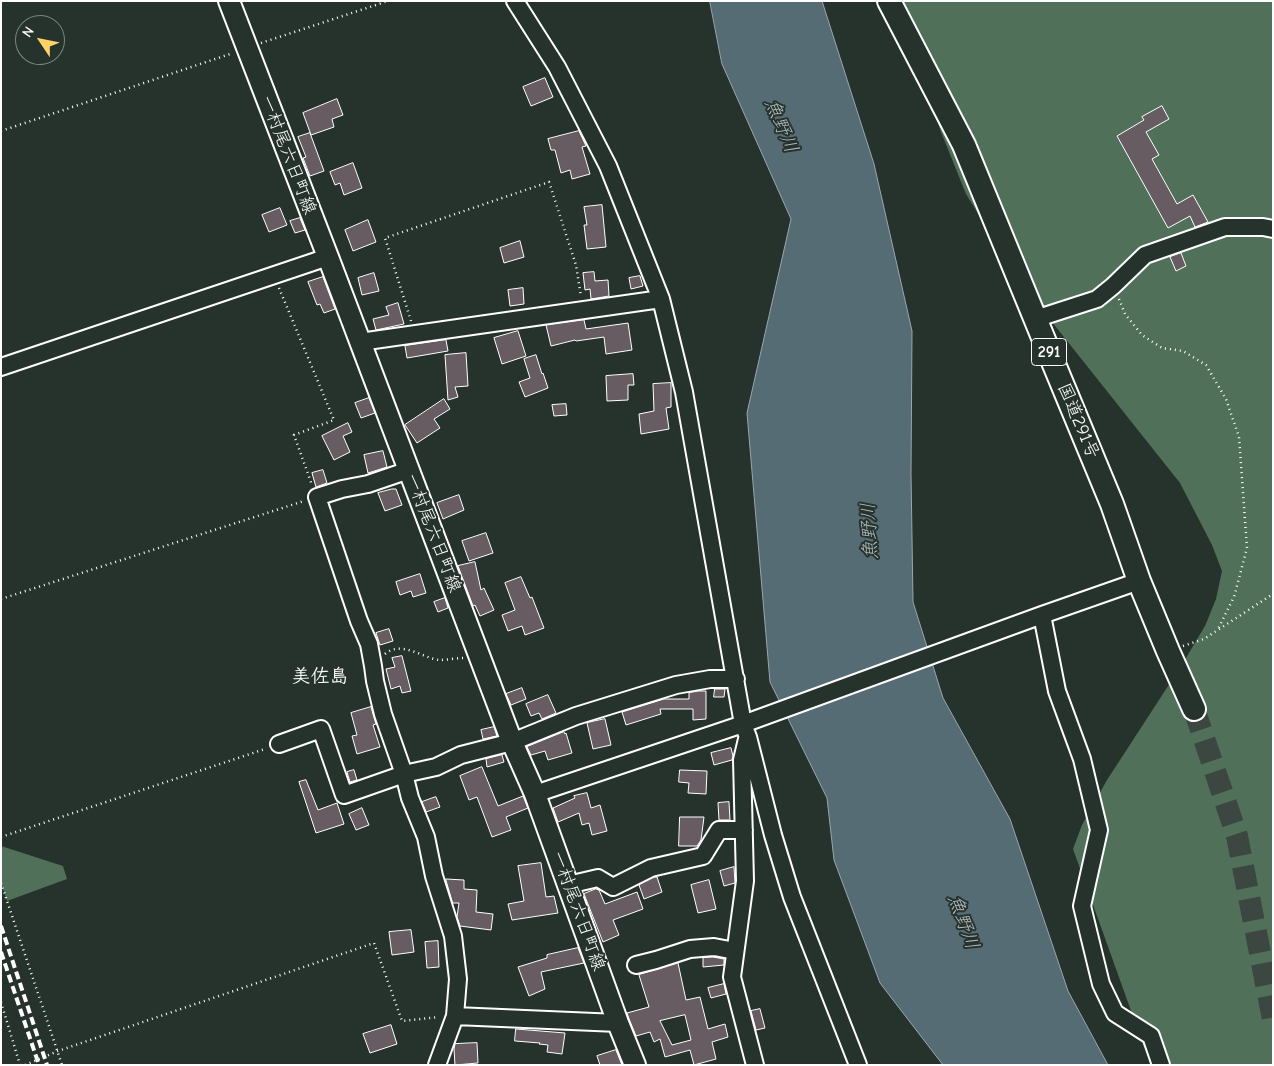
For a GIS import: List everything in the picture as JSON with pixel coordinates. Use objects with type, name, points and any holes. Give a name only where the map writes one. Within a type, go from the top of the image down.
[{"type":"highway","name":"国道291号","points":[[889,1],[964,145],[1112,504],[1139,581],[1194,710]]},
{"type":"main road","name":"一村尾六日町線","points":[[229,1],[512,742],[535,794],[635,1065]]},
{"type":"street","points":[[515,1],[557,67],[608,166],[661,299],[684,392],[746,731],[773,835],[792,897],[855,1064]]},
{"type":"street","points":[[1035,319],[1097,299],[1145,255],[1225,227],[1263,227],[1273,230]]},
{"type":"street","points":[[1,367],[328,257]]},
{"type":"street","points":[[360,342],[661,299]]},
{"type":"street","points":[[409,470],[368,484],[342,489],[317,497],[359,621],[369,644],[375,681],[384,714],[410,798],[426,837],[434,876],[453,936],[458,979],[456,1016],[437,1065]]},
{"type":"street","points":[[535,794],[746,731],[1042,615],[1139,581]]},
{"type":"street","points":[[1042,615],[1057,691],[1082,759],[1099,830],[1082,906],[1101,984],[1115,1013],[1151,1036],[1161,1065]]},
{"type":"street","points":[[279,744],[321,729],[344,795],[404,774],[436,767],[460,755],[512,742],[576,716],[676,685],[710,679],[736,679]]},
{"type":"street","points":[[746,731],[742,760],[744,881],[732,977],[755,1065]]},
{"type":"street","points":[[568,885],[598,878],[613,887],[652,868],[703,856],[718,830],[744,830]]},
{"type":"street","points":[[636,965],[690,948],[714,947],[736,951]]},
{"type":"street","points":[[456,1016],[618,1022]]},
{"type":"path","points":[[1,130],[388,1]]},
{"type":"path","points":[[415,335],[386,238],[549,182],[576,265],[583,310]]},
{"type":"path","points":[[1,599],[317,497],[294,435],[334,420],[273,275]]},
{"type":"path","points":[[1113,286],[1125,314],[1142,334],[1162,348],[1183,351],[1206,365],[1226,399],[1239,436],[1247,548],[1234,598],[1218,629]]},
{"type":"path","points":[[1168,651],[1204,639],[1273,594]]},
{"type":"path","points":[[373,666],[389,651],[400,649],[414,651],[439,660],[480,657]]},
{"type":"path","points":[[1,837],[279,744]]},
{"type":"path","points":[[1,883],[62,1065]]},
{"type":"path","points":[[25,1065],[58,1051],[374,943],[402,1021],[456,1016]]},
{"type":"path","points":[[1,1002],[20,1065]]},
{"type":"green space","points":[[904,1],[1273,1],[1273,1065],[1162,1065],[1144,1047],[1073,849],[1082,825],[1107,780],[1205,626],[1216,599],[1222,571],[1212,545],[1180,483],[1021,283],[966,194],[941,132],[912,44]]},
{"type":"green space","points":[[1,846],[63,866],[67,879],[7,901],[1,883]]},
{"type":"water","name":"魚野川","points":[[710,1],[822,1],[874,164],[912,331],[911,473],[913,602],[943,698],[1010,819],[1068,991],[1108,1065],[943,1065],[880,983],[834,860],[827,798],[770,682],[747,413],[791,219],[722,64]]},
{"type":"building","points":[[545,78],[553,97],[531,106],[523,87]]},
{"type":"building","points":[[337,99],[343,115],[332,119],[334,127],[311,135],[303,113]]},
{"type":"building","points":[[1162,106],[1169,119],[1146,132],[1159,155],[1152,159],[1177,204],[1193,195],[1208,222],[1195,227],[1190,216],[1168,228],[1117,136],[1144,120],[1142,117]]},
{"type":"building","points":[[579,131],[586,146],[582,147],[590,174],[572,179],[570,170],[561,173],[555,150],[551,150],[548,139]]},
{"type":"building","points":[[310,133],[324,171],[310,176],[303,158],[306,157],[298,137]]},
{"type":"building","points":[[353,163],[362,188],[344,195],[340,183],[335,185],[330,172]]},
{"type":"building","points":[[602,205],[606,247],[587,249],[584,225],[587,225],[584,207]]},
{"type":"building","points":[[280,208],[287,225],[269,232],[262,215]]},
{"type":"building","points":[[300,218],[305,230],[295,233],[290,221]]},
{"type":"building","points":[[368,220],[376,242],[353,251],[345,230]]},
{"type":"building","points":[[520,241],[524,257],[504,263],[500,248]]},
{"type":"building","points":[[1181,253],[1186,266],[1176,271],[1170,257]]},
{"type":"building","points":[[594,272],[595,281],[608,280],[609,296],[591,299],[590,289],[585,290],[583,273]]},
{"type":"building","points":[[374,273],[379,291],[362,295],[358,278]]},
{"type":"building","points":[[640,276],[643,286],[631,289],[629,278]]},
{"type":"building","points":[[323,277],[335,309],[324,313],[320,304],[317,305],[308,282]]},
{"type":"building","points":[[523,288],[524,304],[510,306],[508,290]]},
{"type":"building","points":[[398,303],[404,324],[376,330],[373,319],[389,315],[386,307]]},
{"type":"building","points":[[584,320],[586,329],[628,323],[632,350],[606,354],[604,337],[575,340],[551,346],[546,325]]},
{"type":"building","points":[[518,331],[526,356],[502,364],[494,338]]},
{"type":"building","points":[[446,340],[448,351],[407,358],[405,346]]},
{"type":"building","points":[[466,353],[468,386],[455,387],[458,397],[448,400],[445,355]]},
{"type":"building","points":[[536,355],[548,388],[525,397],[519,382],[530,378],[524,359]]},
{"type":"building","points":[[633,374],[634,385],[628,385],[628,400],[607,401],[606,376]]},
{"type":"building","points":[[671,383],[671,407],[666,408],[669,429],[641,434],[639,414],[654,411],[653,384]]},
{"type":"building","points":[[369,398],[375,413],[361,418],[355,403]]},
{"type":"building","points":[[444,399],[450,409],[434,419],[440,428],[417,443],[405,425]]},
{"type":"building","points":[[566,404],[567,415],[554,416],[552,405]]},
{"type":"building","points":[[348,423],[352,432],[343,436],[350,452],[334,460],[322,436]]},
{"type":"building","points":[[383,451],[387,467],[368,473],[364,455]]},
{"type":"building","points":[[323,470],[327,483],[316,487],[312,473]]},
{"type":"building","points":[[396,489],[402,505],[385,511],[378,493]]},
{"type":"building","points":[[459,495],[464,510],[443,519],[437,503]]},
{"type":"building","points":[[486,533],[493,553],[469,561],[462,541]]},
{"type":"building","points":[[475,562],[481,590],[484,588],[494,610],[480,616],[475,605],[473,606],[458,566]]},
{"type":"building","points":[[420,574],[426,593],[413,597],[411,591],[400,595],[396,582]]},
{"type":"building","points":[[521,577],[530,598],[532,597],[544,628],[525,635],[522,626],[508,631],[502,615],[515,610],[505,583]]},
{"type":"building","points":[[445,598],[448,608],[438,612],[434,602]]},
{"type":"building","points":[[389,629],[393,641],[380,645],[376,633]]},
{"type":"building","points":[[402,656],[411,691],[402,693],[400,686],[391,689],[386,669],[395,667],[392,658]]},
{"type":"building","points":[[522,688],[526,699],[511,705],[506,694]]},
{"type":"building","points":[[715,689],[725,689],[724,697],[714,697]]},
{"type":"building","points":[[706,691],[706,719],[693,720],[693,709],[660,709],[661,714],[626,725],[622,712],[664,699],[689,699],[689,693]]},
{"type":"building","points":[[548,695],[556,713],[542,719],[539,713],[531,716],[526,704]]},
{"type":"building","points":[[371,707],[376,724],[373,725],[380,747],[357,754],[352,736],[357,735],[351,713]]},
{"type":"building","points":[[605,719],[611,745],[593,749],[587,723]]},
{"type":"building","points":[[494,727],[497,736],[483,739],[481,730]]},
{"type":"building","points":[[564,732],[566,733],[572,753],[548,760],[545,751],[531,755],[527,747]]},
{"type":"building","points":[[731,748],[732,760],[714,765],[711,753]]},
{"type":"building","points":[[502,755],[504,762],[487,767],[486,759]]},
{"type":"building","points":[[482,767],[498,806],[523,796],[528,808],[506,817],[511,830],[492,837],[477,797],[469,800],[460,776]]},
{"type":"building","points":[[354,770],[357,780],[350,782],[347,772]]},
{"type":"building","points":[[680,770],[707,771],[706,794],[688,793],[689,783],[679,782]]},
{"type":"building","points":[[306,780],[318,810],[337,803],[344,824],[316,833],[299,782]]},
{"type":"building","points":[[587,793],[591,808],[600,805],[607,831],[592,835],[589,823],[582,825],[579,813],[558,822],[553,808],[575,798],[574,796]]},
{"type":"building","points":[[436,797],[440,807],[426,812],[422,802]]},
{"type":"building","points":[[729,802],[730,820],[719,820],[718,803]]},
{"type":"building","points":[[362,808],[369,825],[356,830],[349,814]]},
{"type":"building","points":[[680,817],[704,817],[701,840],[697,846],[679,846]]},
{"type":"building","points":[[541,863],[546,897],[554,896],[558,913],[512,920],[508,904],[524,901],[518,866]]},
{"type":"building","points":[[734,867],[735,883],[724,886],[720,871]]},
{"type":"building","points":[[657,877],[662,892],[644,899],[639,885]]},
{"type":"building","points":[[446,879],[464,880],[464,889],[477,890],[476,912],[493,914],[491,930],[460,926],[457,917],[459,903],[453,903]]},
{"type":"building","points":[[709,880],[716,909],[698,913],[691,885]]},
{"type":"building","points":[[596,889],[599,890],[605,904],[637,892],[643,909],[613,920],[619,935],[603,942],[584,894]]},
{"type":"building","points":[[411,930],[414,952],[392,955],[389,932]]},
{"type":"building","points":[[438,941],[439,967],[427,968],[425,942]]},
{"type":"building","points":[[578,948],[584,963],[541,972],[545,989],[529,996],[518,967],[547,958],[547,955]]},
{"type":"building","points":[[703,958],[724,959],[724,965],[703,967]]},
{"type":"building","points":[[678,963],[686,1000],[700,997],[708,1029],[725,1024],[728,1037],[712,1042],[716,1059],[694,1065],[690,1050],[665,1057],[660,1039],[654,1042],[650,1032],[636,1036],[627,1013],[649,1007],[639,975]],"holes":[[[685,1015],[691,1040],[672,1045],[660,1021]]]},
{"type":"building","points":[[724,984],[726,994],[711,998],[708,988]]},
{"type":"building","points":[[760,1009],[765,1028],[756,1030],[751,1011]]},
{"type":"building","points":[[391,1025],[397,1044],[370,1053],[363,1034]]},
{"type":"building","points":[[516,1029],[565,1033],[562,1054],[547,1052],[548,1045],[515,1041]]},
{"type":"building","points":[[477,1043],[478,1063],[455,1065],[455,1044]]},
{"type":"building","points":[[616,1050],[622,1065],[600,1065],[597,1056]]},
{"type":"tunnel","points":[[1194,709],[1237,836],[1273,1019]]},
{"type":"railway","points":[[1,926],[47,1065]]},
{"type":"railway","points":[[1,952],[39,1065]]},
{"type":"district","name":"美佐島","points":[[320,677]]}]
